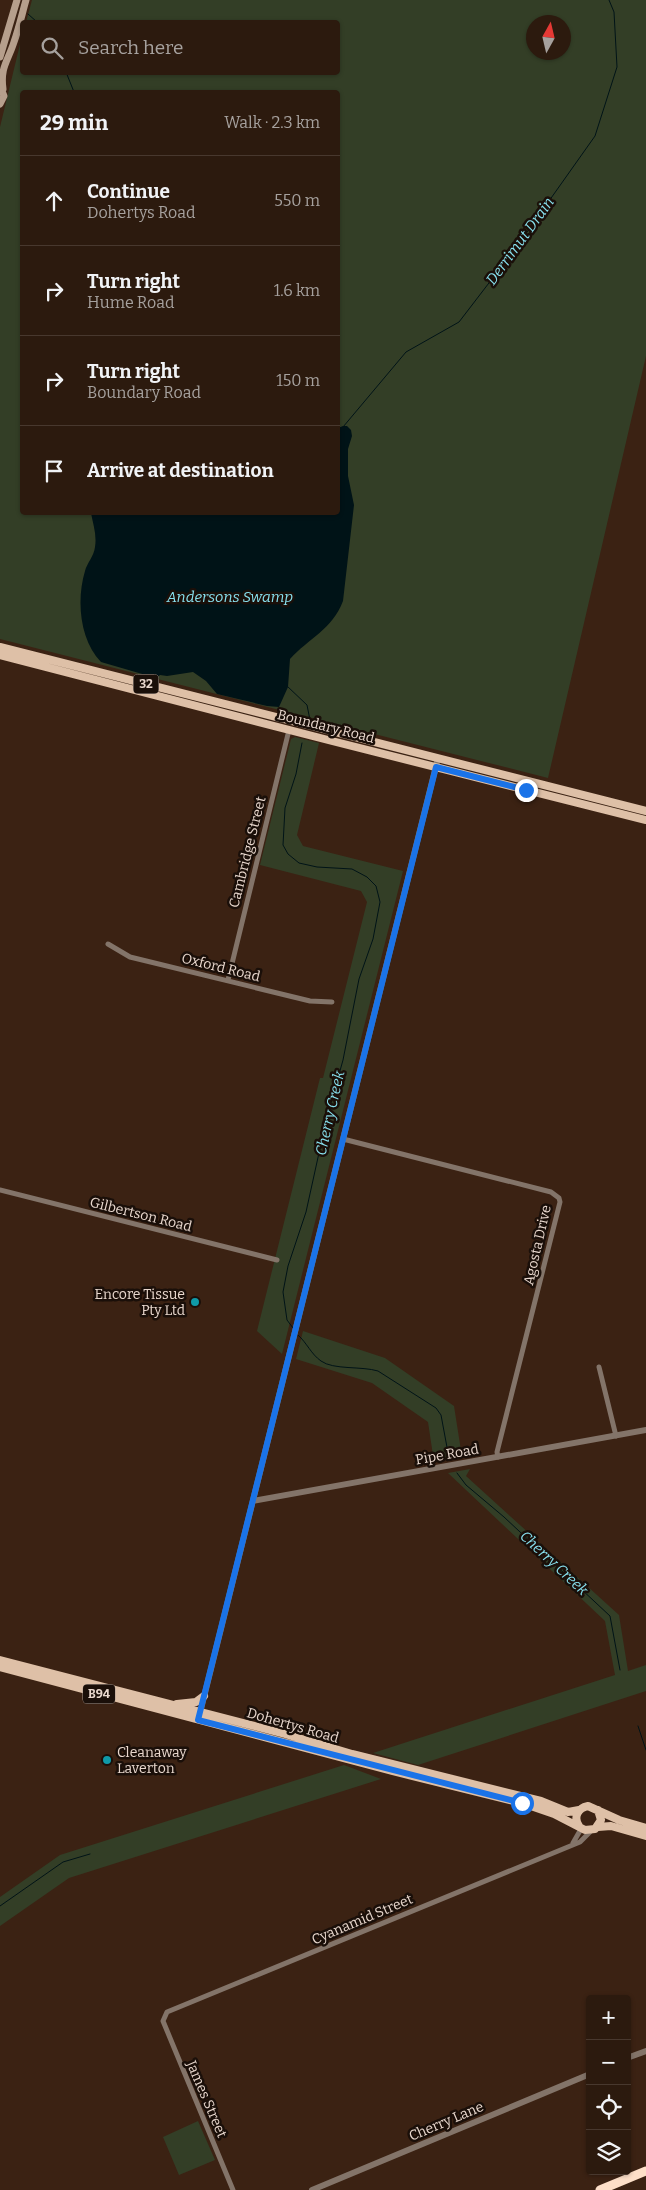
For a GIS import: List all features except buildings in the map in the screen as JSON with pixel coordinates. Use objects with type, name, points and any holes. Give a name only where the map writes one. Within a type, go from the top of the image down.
[{"type":"highway","points":[[600,2190],[646,2171]]},
{"type":"main road","points":[[0,57],[17,0]]},
{"type":"main road","points":[[21,20],[26,0]]},
{"type":"main road","points":[[0,104],[4,96],[1,87],[2,66],[14,44],[20,22]]},
{"type":"main road","name":"Boundary Road","points":[[0,647],[646,811]]},
{"type":"main road","name":"Boundary Road","points":[[0,655],[646,820]]},
{"type":"main road","points":[[289,730],[291,721]]},
{"type":"main road","name":"Dohertys Road","points":[[0,1660],[148,1699],[199,1717],[286,1734],[394,1765],[541,1801],[568,1812],[579,1810]]},
{"type":"main road","name":"Dohertys Road","points":[[0,1667],[199,1717],[532,1806],[554,1814],[580,1828]]},
{"type":"main road","points":[[148,1699],[184,1704],[196,1702],[204,1696]]},
{"type":"main road","name":"B94","points":[[579,1810],[588,1806],[619,1820],[646,1828]]},
{"type":"main road","points":[[579,1810],[576,1820],[580,1828]]},
{"type":"main road","points":[[595,1828],[601,1817],[598,1810]]},
{"type":"main road","name":"B94","points":[[580,1828],[611,1826],[646,1836]]},
{"type":"street","name":"Cambridge Street","points":[[228,980],[289,730]]},
{"type":"street","points":[[199,1717],[438,758]]},
{"type":"street","name":"Oxford Road","points":[[108,944],[130,957],[310,1001],[332,1002]]},
{"type":"street","name":"Agosta Drive","points":[[343,1139],[551,1192],[559,1198],[560,1202],[498,1450],[498,1457]]},
{"type":"street","name":"Gilbertson Road","points":[[0,1190],[277,1260]]},
{"type":"street","points":[[598,1367],[616,1436]]},
{"type":"street","name":"Pipe Road","points":[[252,1501],[646,1430]]},
{"type":"street","points":[[571,1844],[577,1838],[580,1828]]},
{"type":"street","name":"Cyanamid Street","points":[[163,2016],[176,2008],[584,1839],[595,1828]]},
{"type":"street","name":"James Street","points":[[163,2016],[162,2021],[233,2190]]},
{"type":"street","points":[[631,2057],[646,2051]]},
{"type":"street","name":"Cherry Lane","points":[[312,2190],[586,2076]]},
{"type":"green space","points":[[32,0],[646,0],[646,356],[548,778],[0,639],[0,127],[20,44],[20,75],[340,75],[340,20],[27,20]]},
{"type":"green space","points":[[295,737],[319,743],[297,835],[303,846],[403,871],[282,1354],[257,1331],[320,1078],[323,1078],[367,902],[361,891],[260,865],[291,739]]},
{"type":"green space","points":[[303,1331],[385,1358],[454,1406],[462,1457],[434,1462],[428,1422],[372,1383],[296,1359]]},
{"type":"green space","points":[[470,1469],[466,1476],[619,1615],[628,1671],[646,1665],[646,1691],[418,1765],[373,1753],[615,1675],[605,1621],[448,1473]]},
{"type":"green space","points":[[344,1765],[381,1779],[69,1878],[0,1926],[0,1897],[60,1855]]},
{"type":"green space","points":[[198,2121],[215,2160],[179,2175],[163,2137]]},
{"type":"water","name":"Andersons Swamp","points":[[347,426],[351,430],[352,436],[348,449],[348,476],[354,505],[343,601],[326,627],[290,659],[288,687],[279,707],[217,694],[206,681],[193,672],[167,676],[160,675],[156,678],[101,662],[88,643],[84,631],[81,607],[82,583],[95,547],[91,515],[340,515],[340,427]]},
{"type":"waterway","name":"Derrimut Drain","points":[[343,427],[406,352],[459,322],[515,249],[595,136],[617,67],[614,12],[609,0]]},
{"type":"waterway","name":"Cherry Creek","points":[[28,14],[35,20]]},
{"type":"waterway","name":"Cherry Creek","points":[[67,75],[73,90]]},
{"type":"waterway","name":"Cherry Creek","points":[[287,686],[307,705],[310,720]]},
{"type":"waterway","name":"Cherry Creek","points":[[293,1328],[287,1320],[283,1292],[288,1266],[306,1212],[326,1121],[343,1060],[359,979],[373,939],[380,902],[376,886],[367,877],[352,869],[317,867],[299,863],[288,854],[283,845],[285,808],[296,774],[302,743]]},
{"type":"waterway","name":"Cherry Creek","points":[[298,1335],[314,1355],[326,1364],[378,1371],[436,1408],[441,1415],[449,1458]]},
{"type":"waterway","name":"Cherry Creek","points":[[457,1473],[466,1485],[504,1517],[610,1616],[620,1670]]},
{"type":"waterway","name":"Cherry Creek","points":[[638,1726],[646,1750]]},
{"type":"waterway","points":[[0,1906],[63,1862],[90,1854]]},
{"type":"place","name":"Encore Tissue Pty Ltd","points":[[195,1302]]},
{"type":"place","name":"Cleanaway Laverton","points":[[107,1760]]},
{"type":"route","points":[[522,1803],[392,1772],[198,1720],[252,1501],[278,1406],[436,767],[526,790]]}]
